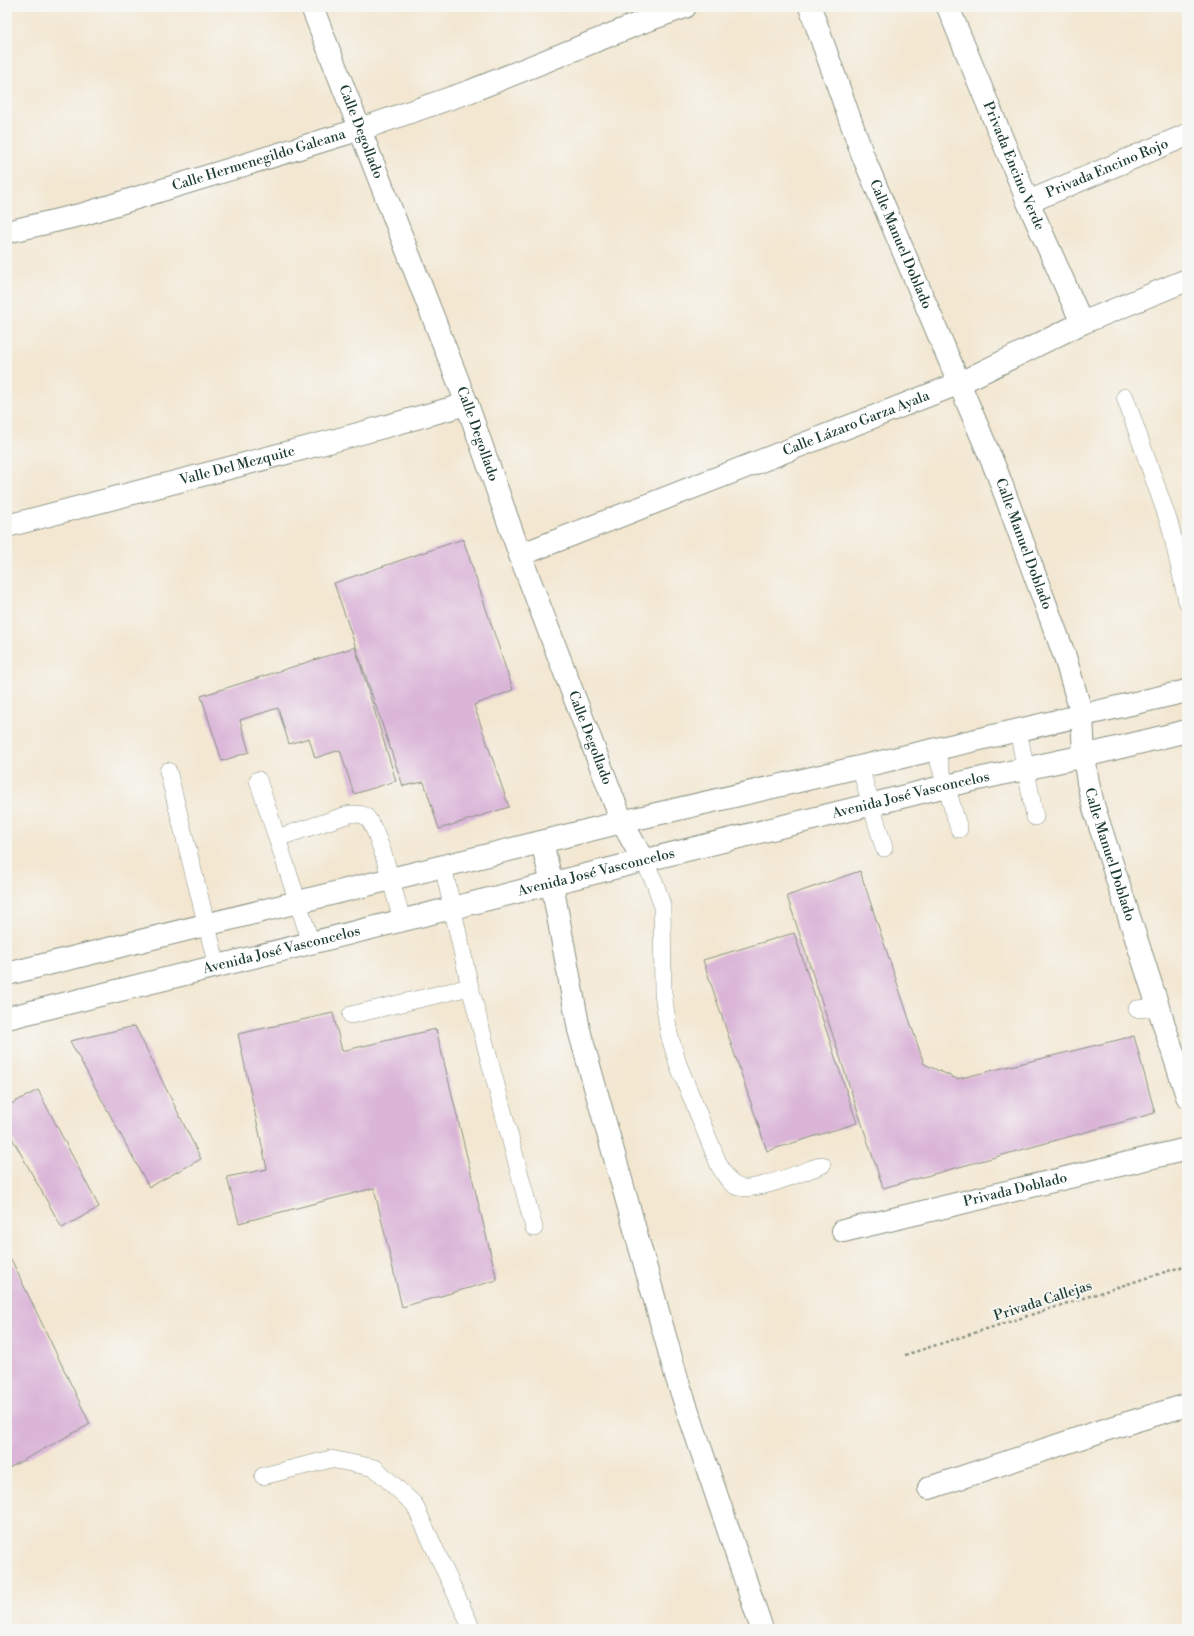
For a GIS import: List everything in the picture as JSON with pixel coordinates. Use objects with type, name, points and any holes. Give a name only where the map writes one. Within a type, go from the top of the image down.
[{"type":"street","name":"Calle Degollado","points":[[312,7],[467,404],[520,555],[622,822],[643,860]]},
{"type":"street","name":"Calle Hermenegildo Galeana","points":[[7,232],[84,214],[361,130],[471,91],[640,23],[686,7]]},
{"type":"street","name":"Calle Manuel Doblado","points":[[810,7],[863,156],[1004,490],[1065,657],[1082,715],[1084,756],[1094,808],[1187,1096]]},
{"type":"street","name":"Privada Encino Verde","points":[[948,7],[1028,202],[1082,323]]},
{"type":"street","name":"Privada Encino Rojo","points":[[1028,202],[1187,135]]},
{"type":"street","name":"Calle Lázaro Garza Ayala","points":[[520,555],[960,383],[1082,323],[1187,280]]},
{"type":"street","name":"Valle Del Mezquite","points":[[7,526],[467,404]]},
{"type":"street","points":[[7,974],[622,822],[1187,691]]},
{"type":"street","name":"Avenida José Vasconcelos","points":[[7,1018],[946,786],[1084,756],[1187,731]]},
{"type":"street","points":[[542,842],[552,884],[579,1030],[677,1379],[762,1629]]},
{"type":"street","name":"Privada Doblado","points":[[842,1231],[1187,1149]]},
{"type":"street","points":[[929,1488],[1098,1432],[1187,1405]]},
{"type":"lane","points":[[1125,397],[1170,525],[1187,600]]},
{"type":"lane","points":[[1018,730],[1035,816]]},
{"type":"lane","points":[[935,749],[959,829]]},
{"type":"lane","points":[[860,767],[870,805],[884,848]]},
{"type":"lane","points":[[168,770],[205,924],[217,966]]},
{"type":"lane","points":[[258,780],[311,943]]},
{"type":"lane","points":[[277,838],[350,814],[366,816],[372,825],[402,921]]},
{"type":"lane","points":[[643,860],[655,883],[662,905],[663,992],[669,1034],[678,1064],[719,1165],[726,1178],[734,1186],[745,1188],[758,1187],[822,1165]]},
{"type":"lane","points":[[443,866],[470,987],[534,1228]]},
{"type":"lane","points":[[351,1015],[470,987]]},
{"type":"lane","points":[[1137,1009],[1159,1007]]},
{"type":"lane","points":[[263,1476],[331,1459],[375,1468],[414,1504],[472,1629]]},
{"type":"path","name":"Privada Callejas","points":[[905,1355],[1187,1265]]},
{"type":"building","points":[[463,539],[513,690],[474,705],[509,807],[439,829],[424,782],[403,786],[334,583]]},
{"type":"building","points":[[355,647],[396,781],[354,794],[340,750],[315,758],[309,738],[289,744],[278,708],[240,720],[249,752],[222,761],[201,696]]},
{"type":"building","points":[[860,871],[924,1064],[957,1079],[1134,1036],[1155,1113],[883,1188],[787,896]]},
{"type":"building","points":[[794,933],[857,1123],[767,1151],[703,960]]},
{"type":"building","points":[[333,1013],[342,1051],[436,1029],[497,1280],[402,1307],[374,1188],[239,1223],[227,1177],[267,1169],[238,1034]]},
{"type":"building","points":[[135,1026],[201,1159],[149,1187],[70,1041]]},
{"type":"building","points":[[38,1090],[99,1207],[62,1228],[7,1129],[7,1106]]},
{"type":"building","points":[[11,1259],[90,1424],[7,1469],[7,1261]]}]
